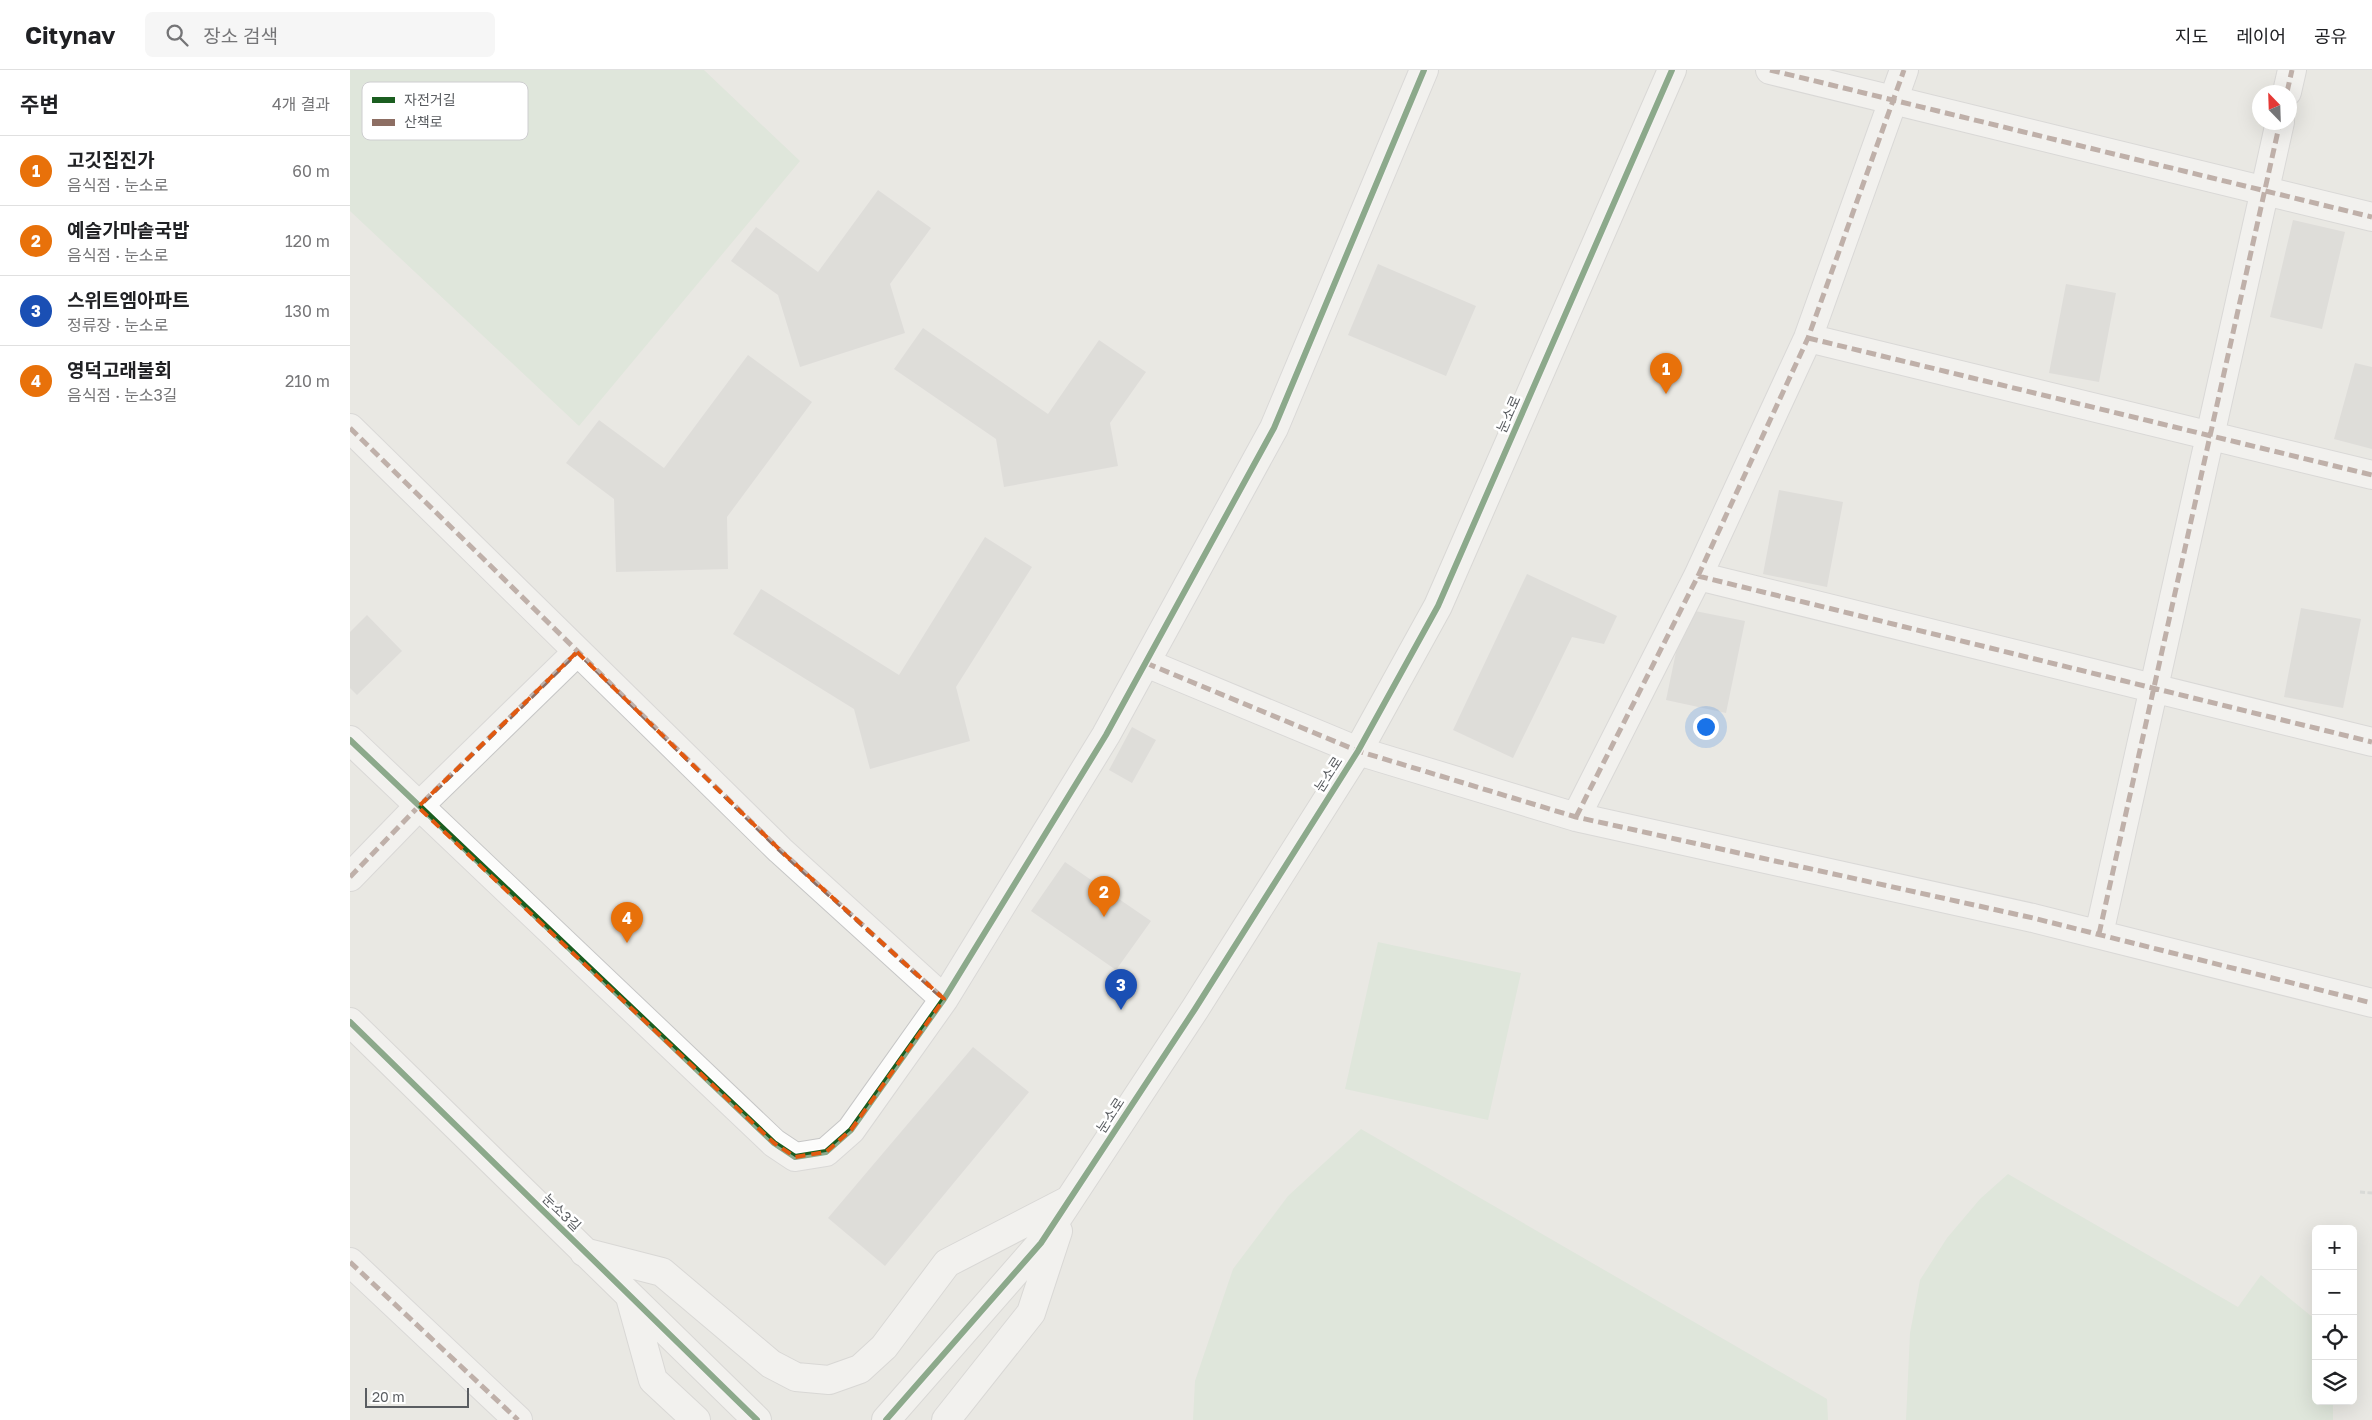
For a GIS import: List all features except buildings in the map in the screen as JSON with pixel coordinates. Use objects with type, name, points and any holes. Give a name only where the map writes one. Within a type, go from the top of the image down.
[{"type":"street","points":[[350,740],[418,807],[774,1143],[795,1157],[826,1152],[850,1130],[944,999],[1106,735],[1146,663],[1274,428],[1424,70]]},
{"type":"street","name":"눈소로","points":[[886,1420],[1041,1243],[1194,1009],[1358,751],[1438,606],[1672,70]]},
{"type":"street","points":[[1770,70],[2372,217]]},
{"type":"street","points":[[1576,817],[1698,576],[1808,338],[1904,70]]},
{"type":"street","points":[[2288,85],[2292,70]]},
{"type":"street","points":[[2099,934],[2278,130]]},
{"type":"street","points":[[1808,338],[2372,475]]},
{"type":"street","points":[[350,428],[780,850],[944,999]]},
{"type":"street","points":[[1698,576],[2372,742]]},
{"type":"street","points":[[350,877],[418,807],[577,652]]},
{"type":"street","points":[[1146,663],[1358,751],[1576,817],[2099,934],[2372,1002]]},
{"type":"street","name":"눈소3길","points":[[350,1022],[756,1420]]},
{"type":"street","points":[[584,1252],[662,1272],[772,1364],[796,1377],[829,1380],[860,1370],[884,1347],[947,1263],[1069,1200]]},
{"type":"street","points":[[946,1420],[1031,1313],[1069,1200]]},
{"type":"street","points":[[350,1262],[518,1420]]},
{"type":"street","points":[[629,1295],[654,1380],[696,1420]]},
{"type":"path","points":[[2360,1192],[2372,1194]]},
{"type":"highlighted area","points":[[577,652],[780,850],[944,999],[851,1130],[826,1152],[795,1157],[774,1143],[418,807]]},
{"type":"green space","points":[[350,70],[704,70],[800,161],[579,426],[350,211]]},
{"type":"green space","points":[[1378,942],[1521,973],[1488,1120],[1345,1089]]},
{"type":"green space","points":[[1361,1129],[1827,1399],[1828,1420],[1193,1420],[1195,1381],[1233,1269],[1288,1196]]},
{"type":"green space","points":[[2008,1174],[2238,1307],[2261,1275],[2312,1317],[2312,1405],[2333,1405],[2333,1420],[1906,1420],[1910,1333],[1920,1280],[1947,1238],[1980,1199]]},
{"type":"marked path","points":[[1770,70],[2372,217]]},
{"type":"marked path","points":[[1576,817],[1698,576],[1808,338],[1904,70]]},
{"type":"marked path","points":[[2289,85],[2292,70]]},
{"type":"marked path","points":[[2099,934],[2278,130]]},
{"type":"marked path","points":[[1808,338],[2372,475]]},
{"type":"marked path","points":[[350,428],[780,850],[944,999]]},
{"type":"marked path","points":[[1698,576],[2372,742]]},
{"type":"marked path","points":[[350,877],[418,807],[577,652]]},
{"type":"marked path","points":[[1146,663],[1358,751],[1576,817],[2033,918],[2372,1003]]},
{"type":"marked path","points":[[350,1262],[518,1420]]},
{"type":"cycle path","points":[[350,740],[774,1143],[795,1157],[826,1152],[851,1130],[944,999],[1106,735],[1274,428],[1424,70]]},
{"type":"cycle path","points":[[886,1420],[1041,1243],[1195,1009],[1358,751],[1438,606],[1672,70]]},
{"type":"cycle path","points":[[350,1022],[757,1420]]},
{"type":"place","name":"고깃집진가","points":[[1666,394]]},
{"type":"place","name":"예슬가마솥국밥","points":[[1104,917]]},
{"type":"place","name":"영덕고래불회","points":[[627,943]]},
{"type":"place","name":"스위트엠아파트","points":[[1121,1010]]}]
